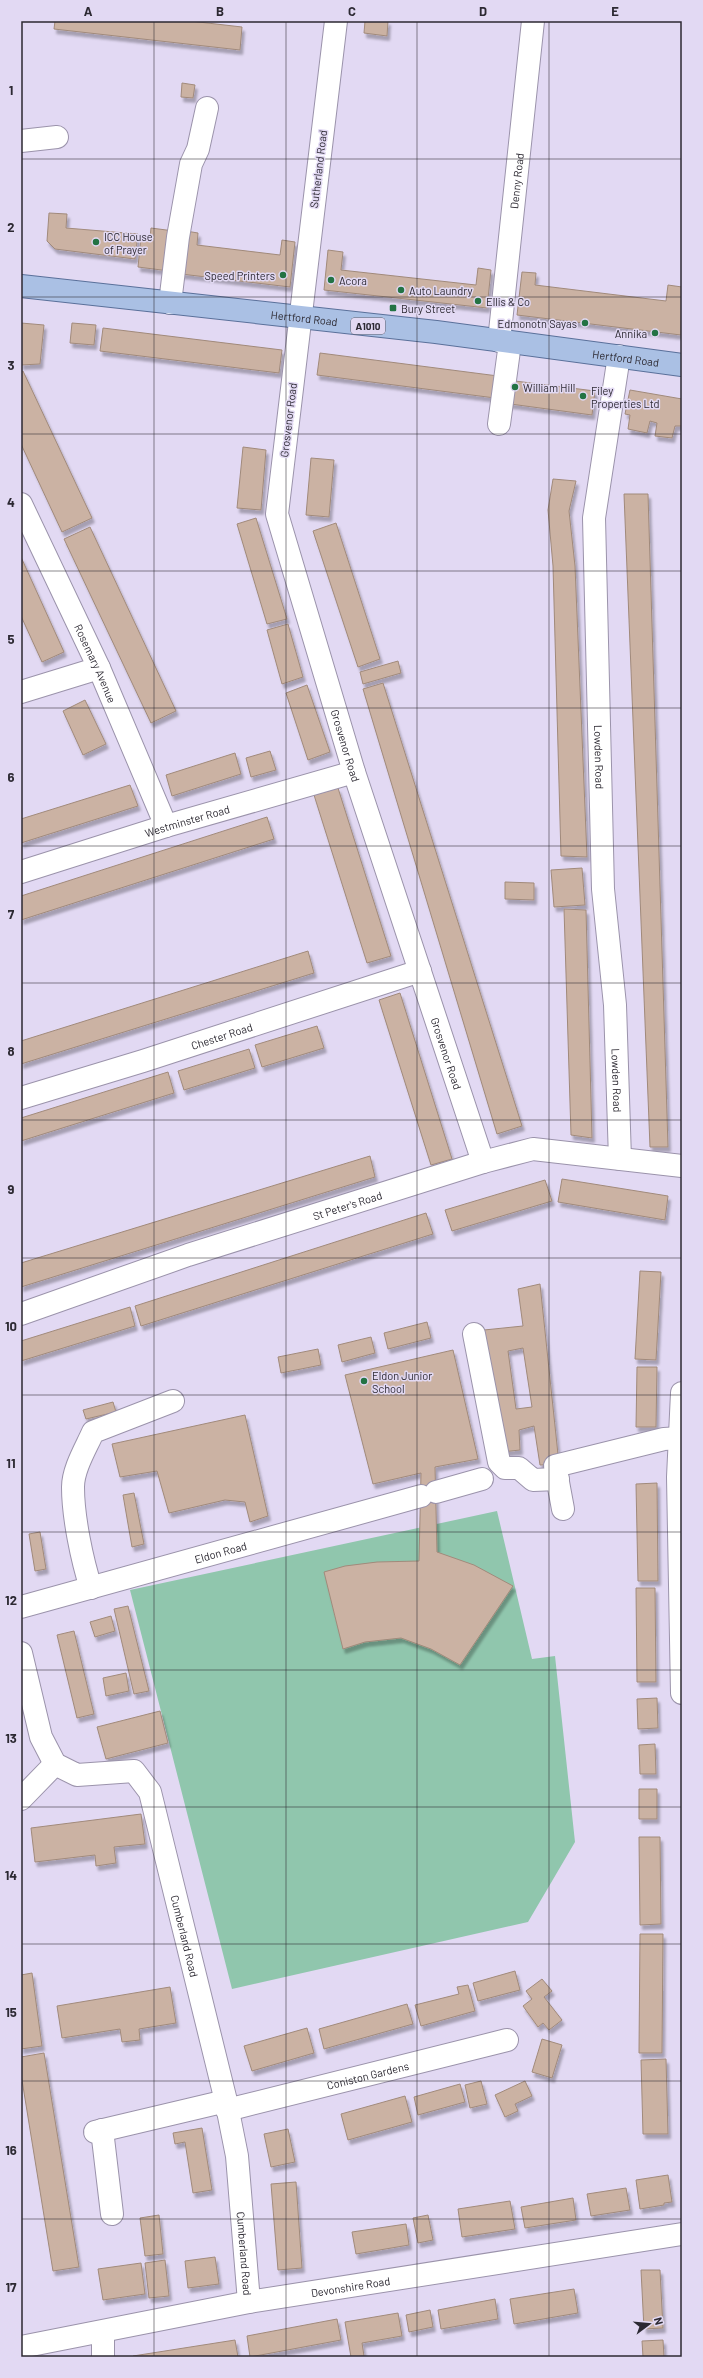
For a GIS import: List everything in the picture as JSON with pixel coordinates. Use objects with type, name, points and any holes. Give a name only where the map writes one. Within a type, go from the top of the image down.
[{"type":"main road","name":"Hertford Road","points":[[21,286],[504,342],[682,365]]},
{"type":"street","name":"Sutherland Road","points":[[300,318],[336,21]]},
{"type":"street","name":"Denny Road","points":[[499,424],[504,342],[533,21]]},
{"type":"street","points":[[170,303],[178,237],[191,164],[198,149],[207,108]]},
{"type":"street","points":[[21,141],[57,137]]},
{"type":"street","name":"Grosvenor Road","points":[[300,318],[277,514],[354,772],[388,879],[483,1162]]},
{"type":"street","name":"Lowden Road","points":[[619,356],[594,518],[603,889],[615,1005],[620,1159]]},
{"type":"street","name":"Rosemary Avenue","points":[[23,515],[99,668],[166,826]]},
{"type":"street","points":[[21,692],[99,668]]},
{"type":"street","name":"Westminster Road","points":[[21,872],[166,826],[354,772]]},
{"type":"street","name":"Chester Road","points":[[21,1098],[144,1061],[420,971]]},
{"type":"street","name":"St Peter's Road","points":[[21,1314],[188,1255],[483,1162],[533,1149],[682,1166]]},
{"type":"street","points":[[474,1334],[499,1462],[505,1468],[519,1468],[533,1480],[558,1479]]},
{"type":"street","points":[[682,1393],[678,1477],[682,1693]]},
{"type":"street","points":[[91,1588],[82,1561],[73,1486],[84,1452],[93,1432],[173,1400]]},
{"type":"street","points":[[563,1509],[555,1466],[569,1461],[664,1439],[680,1438]]},
{"type":"street","name":"Eldon Road","points":[[21,1607],[482,1479]]},
{"type":"street","points":[[21,1652],[41,1737],[55,1764],[21,1799]]},
{"type":"street","name":"Cumberland Road","points":[[55,1764],[77,1775],[134,1771],[150,1792],[227,2106],[237,2156],[249,2302]]},
{"type":"street","name":"Coniston Gardens","points":[[112,2214],[99,2131],[227,2106],[507,2040]]},
{"type":"street","name":"Devonshire Road","points":[[21,2347],[249,2302],[682,2234]]},
{"type":"street","points":[[102,2357],[103,2332]]},
{"type":"green space","points":[[497,1511],[532,1659],[555,1656],[575,1842],[528,1922],[232,1989],[130,1590]]},
{"type":"building","points":[[55,21],[190,21],[242,27],[240,50],[54,29]]},
{"type":"building","points":[[365,21],[388,21],[387,36],[364,33]]},
{"type":"building","points":[[182,83],[195,85],[193,98],[181,97]]},
{"type":"building","points":[[49,213],[67,214],[66,228],[138,234],[135,259],[55,249],[47,241]]},
{"type":"building","points":[[151,228],[174,231],[169,271],[138,267],[141,237],[150,238]]},
{"type":"building","points":[[186,231],[198,233],[197,245],[280,255],[282,240],[295,242],[290,287],[181,274]]},
{"type":"building","points":[[328,250],[343,252],[341,270],[476,285],[478,268],[491,270],[487,308],[324,290]]},
{"type":"building","points":[[522,272],[536,273],[535,285],[666,301],[668,285],[682,287],[681,335],[517,315]]},
{"type":"building","points":[[21,323],[44,325],[40,364],[21,365]]},
{"type":"building","points":[[72,323],[96,325],[94,345],[70,343]]},
{"type":"building","points":[[103,328],[282,350],[279,373],[100,351]]},
{"type":"building","points":[[320,353],[498,376],[495,398],[317,375]]},
{"type":"building","points":[[23,371],[92,518],[62,532],[21,444],[21,372]]},
{"type":"building","points":[[507,380],[595,391],[592,415],[503,403]]},
{"type":"building","points":[[630,390],[682,399],[682,426],[675,426],[672,438],[655,436],[657,423],[650,421],[647,433],[628,429],[630,415],[625,414]]},
{"type":"building","points":[[243,447],[266,450],[261,510],[237,508]]},
{"type":"building","points":[[311,458],[334,460],[329,517],[306,515]]},
{"type":"building","points":[[553,479],[576,481],[569,511],[575,566],[587,857],[561,856],[553,566],[548,510]]},
{"type":"building","points":[[624,494],[648,494],[668,1147],[650,1147]]},
{"type":"building","points":[[256,518],[287,619],[267,624],[237,524]]},
{"type":"building","points":[[336,523],[380,659],[358,667],[313,531]]},
{"type":"building","points":[[90,527],[176,711],[151,723],[64,539]]},
{"type":"building","points":[[21,557],[64,652],[42,662],[21,616]]},
{"type":"building","points":[[288,624],[303,677],[282,684],[267,630]]},
{"type":"building","points":[[398,661],[401,673],[363,684],[360,672]]},
{"type":"building","points":[[383,683],[522,1126],[497,1134],[363,689]]},
{"type":"building","points":[[307,685],[330,752],[308,760],[286,693]]},
{"type":"building","points":[[85,700],[106,744],[83,755],[63,711]]},
{"type":"building","points":[[270,751],[276,770],[251,777],[246,758]]},
{"type":"building","points":[[235,753],[241,774],[172,796],[166,775]]},
{"type":"building","points":[[130,785],[138,806],[21,843],[21,819]]},
{"type":"building","points":[[338,788],[391,956],[367,963],[314,795]]},
{"type":"building","points":[[267,817],[274,839],[21,920],[21,896]]},
{"type":"building","points":[[582,868],[585,905],[554,907],[551,870]]},
{"type":"building","points":[[505,882],[534,883],[534,900],[505,899]]},
{"type":"building","points":[[564,909],[586,910],[592,1138],[571,1135]]},
{"type":"building","points":[[308,951],[314,973],[21,1064],[21,1041]]},
{"type":"building","points":[[400,993],[452,1159],[431,1165],[379,1000]]},
{"type":"building","points":[[317,1026],[324,1048],[262,1067],[255,1045]]},
{"type":"building","points":[[249,1049],[255,1068],[184,1090],[178,1071]]},
{"type":"building","points":[[168,1072],[174,1093],[21,1141],[21,1118]]},
{"type":"building","points":[[370,1156],[375,1177],[21,1287],[21,1263]]},
{"type":"building","points":[[562,1179],[668,1196],[665,1220],[558,1202]]},
{"type":"building","points":[[545,1180],[552,1201],[452,1231],[445,1210]]},
{"type":"building","points":[[426,1213],[433,1234],[141,1326],[135,1306]]},
{"type":"building","points":[[640,1271],[661,1272],[656,1360],[635,1359]]},
{"type":"building","points":[[540,1284],[559,1464],[540,1465],[534,1426],[519,1430],[520,1450],[502,1452],[484,1330],[523,1326],[518,1289]],"holes":[[[523,1348],[532,1407],[516,1409],[508,1351]]]},
{"type":"building","points":[[130,1307],[135,1326],[21,1361],[21,1341]]},
{"type":"building","points":[[427,1322],[431,1338],[388,1349],[384,1333]]},
{"type":"building","points":[[371,1337],[375,1353],[342,1362],[338,1345]]},
{"type":"building","points":[[318,1349],[321,1365],[281,1373],[278,1357]]},
{"type":"building","points":[[453,1350],[478,1459],[435,1467],[437,1552],[474,1565],[513,1586],[460,1665],[431,1649],[401,1638],[365,1642],[343,1649],[324,1572],[345,1566],[377,1562],[419,1561],[421,1473],[373,1484],[345,1375]]},
{"type":"building","points":[[637,1367],[657,1367],[656,1427],[636,1427]]},
{"type":"building","points":[[113,1402],[116,1412],[86,1419],[83,1410]]},
{"type":"building","points":[[245,1415],[268,1516],[250,1522],[245,1502],[225,1500],[169,1513],[157,1471],[120,1477],[112,1444]]},
{"type":"building","points":[[657,1483],[658,1581],[638,1581],[636,1484]]},
{"type":"building","points":[[134,1493],[144,1544],[132,1547],[123,1495]]},
{"type":"building","points":[[40,1532],[46,1569],[35,1571],[29,1534]]},
{"type":"building","points":[[636,1588],[655,1588],[656,1682],[637,1682]]},
{"type":"building","points":[[128,1606],[149,1691],[134,1694],[114,1609]]},
{"type":"building","points":[[111,1616],[115,1631],[95,1637],[90,1622]]},
{"type":"building","points":[[74,1631],[94,1714],[77,1718],[57,1635]]},
{"type":"building","points":[[126,1673],[129,1691],[106,1696],[103,1678]]},
{"type":"building","points":[[657,1698],[658,1728],[638,1729],[637,1699]]},
{"type":"building","points":[[160,1711],[168,1743],[106,1759],[97,1727]]},
{"type":"building","points":[[655,1744],[656,1774],[640,1774],[639,1745]]},
{"type":"building","points":[[639,1789],[657,1789],[657,1819],[639,1819]]},
{"type":"building","points":[[141,1814],[145,1844],[114,1847],[116,1863],[96,1866],[95,1855],[35,1862],[31,1828]]},
{"type":"building","points":[[639,1837],[660,1837],[661,1924],[640,1925]]},
{"type":"building","points":[[640,1934],[663,1934],[662,2053],[639,2053]]},
{"type":"building","points":[[515,1971],[520,1990],[478,2001],[473,1983]]},
{"type":"building","points":[[32,1973],[42,2046],[21,2049],[21,1975]]},
{"type":"building","points":[[542,1979],[552,1991],[544,1997],[562,2020],[549,2030],[543,2023],[538,2027],[523,2006],[532,1999],[526,1991]]},
{"type":"building","points":[[468,1985],[475,2011],[421,2026],[415,2005],[459,1994],[457,1987]]},
{"type":"building","points":[[170,1987],[176,2023],[139,2029],[140,2040],[122,2042],[120,2029],[62,2038],[57,2006]]},
{"type":"building","points":[[407,2004],[413,2024],[324,2049],[319,2029]]},
{"type":"building","points":[[307,2028],[314,2053],[252,2071],[244,2046]]},
{"type":"building","points":[[542,2039],[562,2045],[552,2078],[532,2072]]},
{"type":"building","points":[[44,2053],[79,2267],[53,2271],[21,2074],[21,2057]]},
{"type":"building","points":[[666,2059],[668,2134],[643,2134],[641,2060]]},
{"type":"building","points":[[481,2081],[487,2104],[470,2108],[465,2085]]},
{"type":"building","points":[[525,2081],[532,2096],[515,2104],[518,2111],[505,2117],[495,2095]]},
{"type":"building","points":[[460,2084],[465,2102],[418,2115],[414,2097]]},
{"type":"building","points":[[405,2096],[412,2122],[348,2140],[341,2114]]},
{"type":"building","points":[[202,2128],[212,2190],[193,2193],[185,2142],[175,2144],[173,2133]]},
{"type":"building","points":[[288,2129],[295,2162],[271,2167],[264,2134]]},
{"type":"building","points":[[668,2175],[672,2202],[664,2203],[664,2205],[640,2209],[636,2180]]},
{"type":"building","points":[[296,2182],[302,2268],[278,2270],[271,2184]]},
{"type":"building","points":[[626,2188],[630,2210],[591,2216],[587,2194]]},
{"type":"building","points":[[573,2198],[576,2220],[525,2228],[521,2207]]},
{"type":"building","points":[[510,2201],[515,2229],[462,2237],[458,2209]]},
{"type":"building","points":[[159,2215],[163,2254],[145,2256],[140,2218]]},
{"type":"building","points":[[428,2215],[433,2240],[418,2243],[413,2218]]},
{"type":"building","points":[[406,2224],[409,2245],[356,2254],[352,2232]]},
{"type":"building","points":[[215,2257],[219,2284],[188,2288],[185,2261]]},
{"type":"building","points":[[165,2260],[169,2296],[149,2298],[145,2263]]},
{"type":"building","points":[[141,2263],[145,2294],[103,2300],[98,2269]]},
{"type":"building","points":[[641,2270],[660,2270],[663,2328],[644,2329]]},
{"type":"building","points":[[574,2289],[578,2313],[514,2324],[510,2299]]},
{"type":"building","points":[[495,2299],[498,2319],[441,2329],[438,2310]]},
{"type":"building","points":[[430,2310],[433,2327],[409,2332],[406,2315]]},
{"type":"building","points":[[398,2313],[402,2336],[362,2343],[364,2356],[351,2357],[345,2322]]},
{"type":"building","points":[[337,2319],[341,2340],[250,2357],[247,2336]]},
{"type":"building","points":[[235,2340],[238,2357],[133,2356]]},
{"type":"building","points":[[663,2340],[664,2357],[643,2357],[642,2341]]},
{"type":"place","name":"ICC House of Prayer","points":[[96,242]]},
{"type":"place","name":"Speed Printers","points":[[283,275]]},
{"type":"place","name":"Acora","points":[[331,280]]},
{"type":"place","name":"Auto Laundry","points":[[401,290]]},
{"type":"place","name":"Ellis & Co","points":[[478,301]]},
{"type":"place","name":"Bury Street","points":[[393,308]]},
{"type":"place","name":"Edmonotn Sayas","points":[[585,323]]},
{"type":"place","name":"Annika","points":[[655,333]]},
{"type":"place","name":"William Hill","points":[[515,387]]},
{"type":"place","name":"Filey Properties Ltd","points":[[583,396]]},
{"type":"place","name":"Eldon Junior School","points":[[364,1381]]}]
